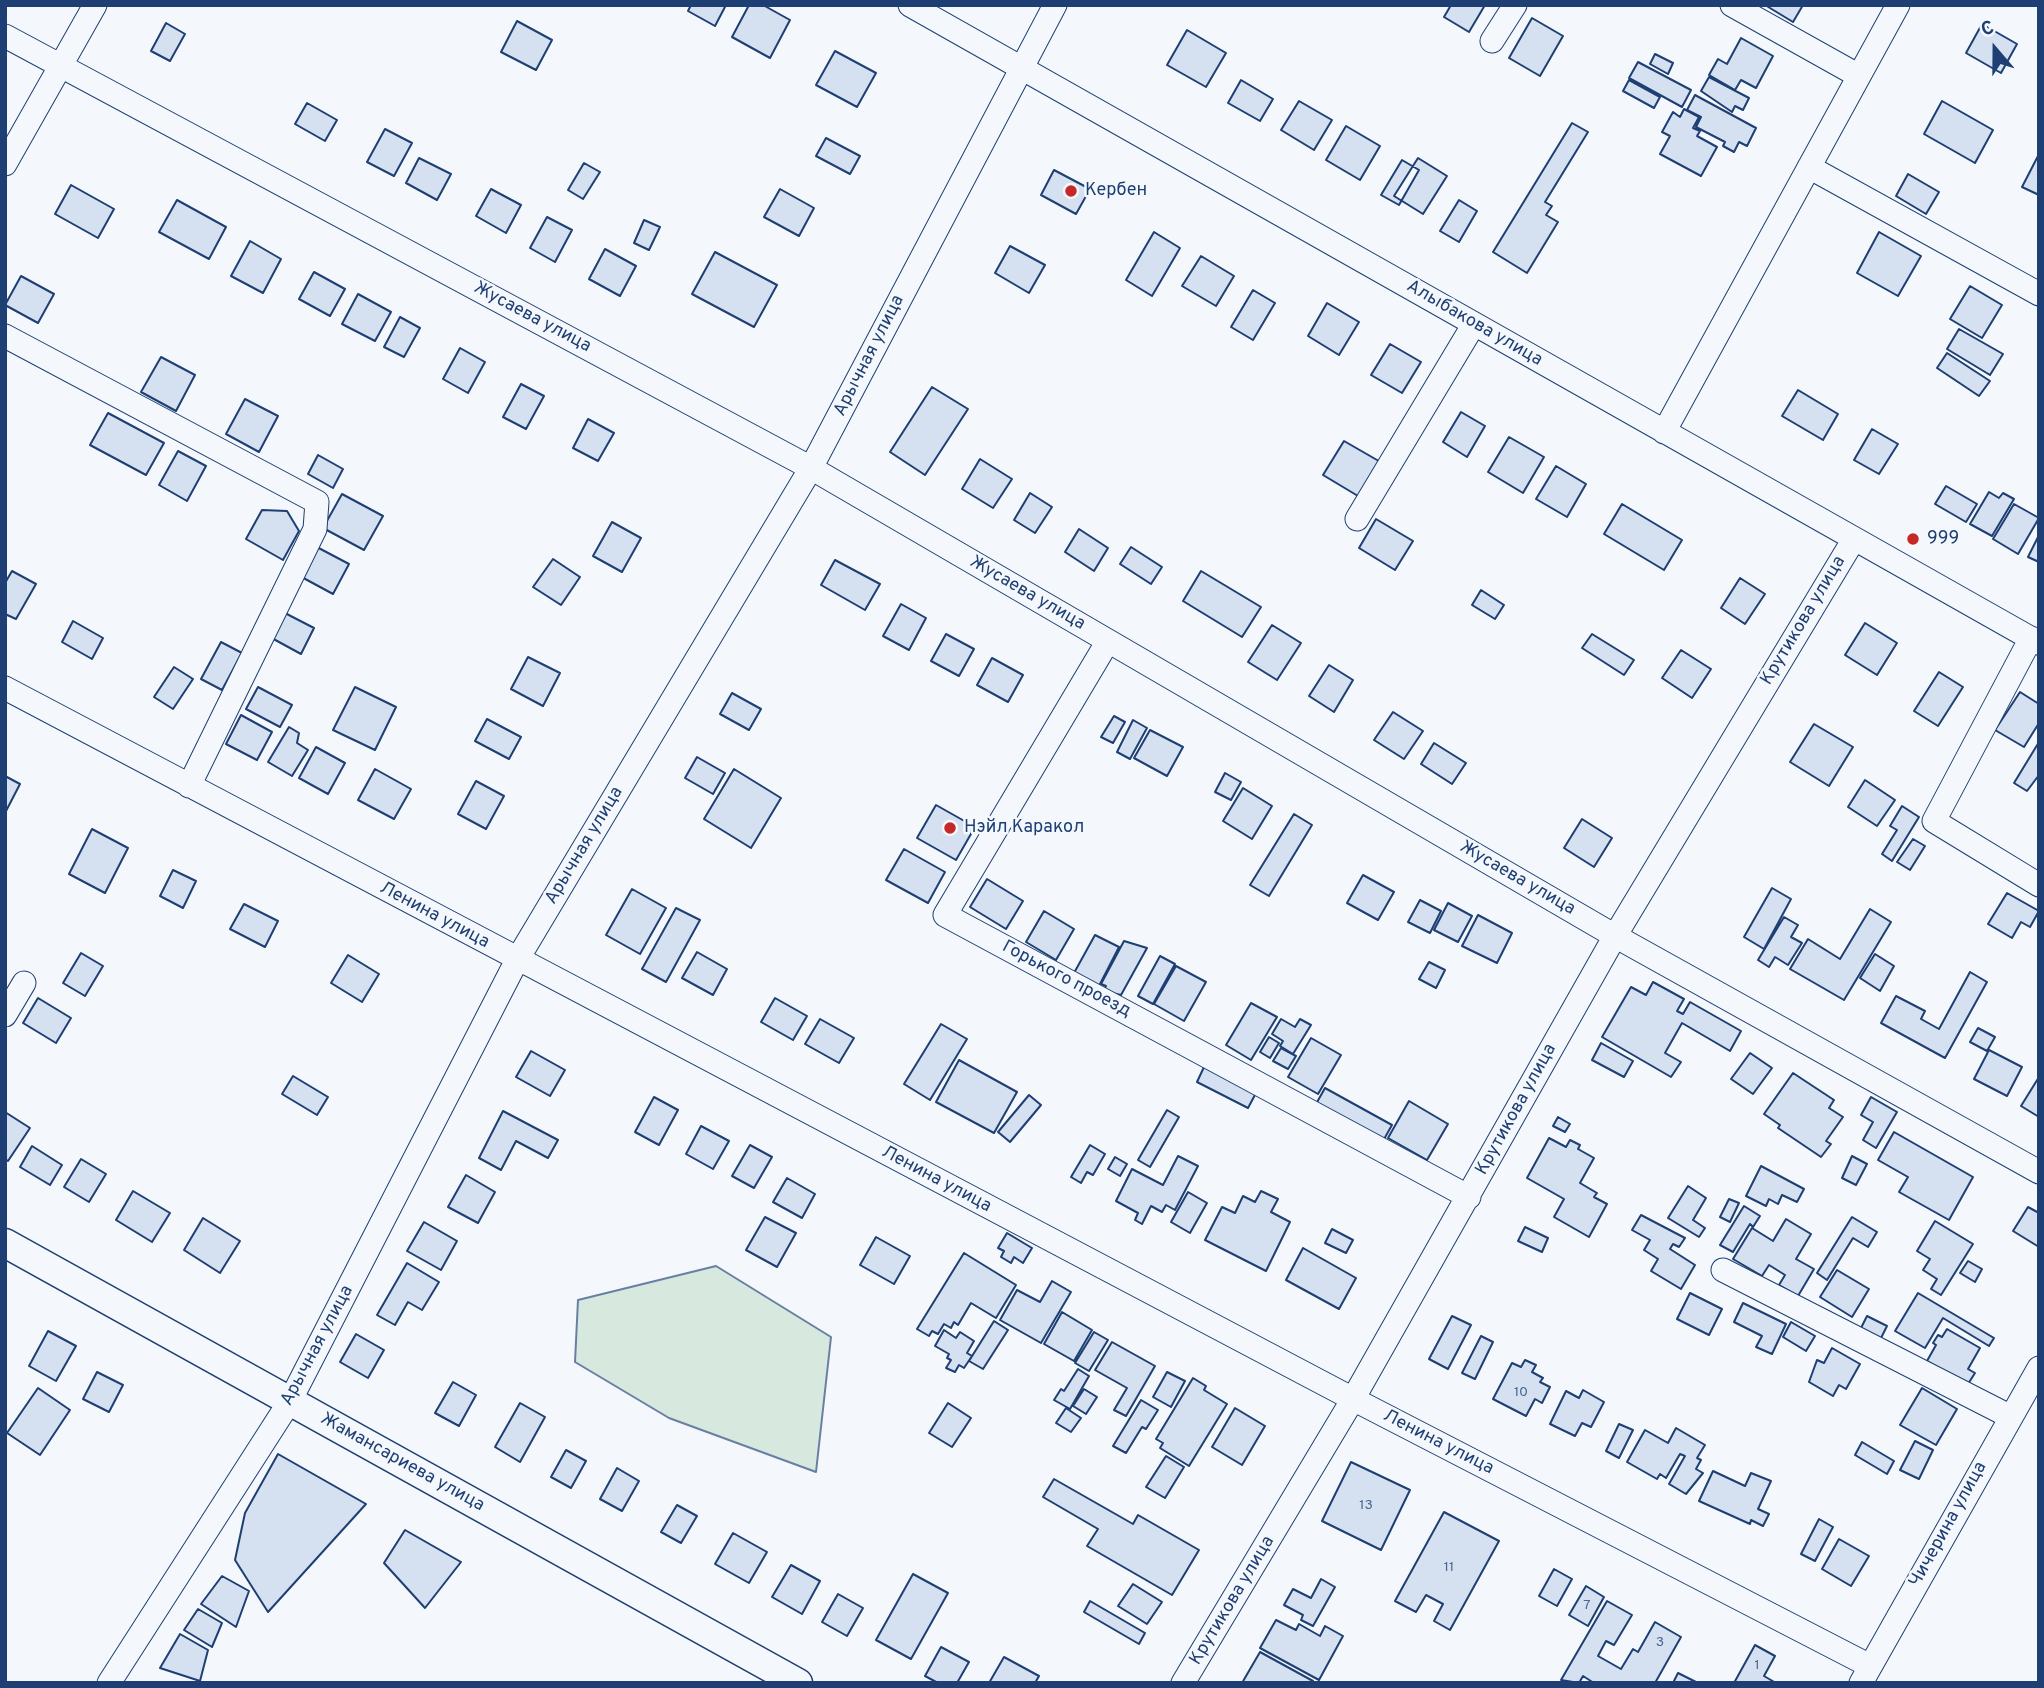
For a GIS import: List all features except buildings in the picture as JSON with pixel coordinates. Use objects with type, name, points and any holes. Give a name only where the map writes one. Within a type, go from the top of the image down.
[{"type":"street","points":[[5,164],[95,5]]},
{"type":"street","name":"Алыбакова улица","points":[[910,5],[2035,640]]},
{"type":"street","name":"Арычная улица","points":[[109,1683],[290,1401],[517,960],[811,468],[1055,5]]},
{"type":"street","points":[[1492,41],[1515,5]]},
{"type":"street","points":[[1732,5],[1859,76]]},
{"type":"street","points":[[1664,432],[1898,5]]},
{"type":"street","name":"Жусаева улица","points":[[5,36],[811,468],[1615,936],[2039,1172]]},
{"type":"street","points":[[1809,167],[2039,294]]},
{"type":"street","points":[[1357,519],[1474,324]]},
{"type":"street","points":[[5,335],[317,502],[315,528],[189,786]]},
{"type":"street","name":"Крутикова улица","points":[[1184,1683],[1353,1399],[1615,936],[1854,539]]},
{"type":"street","points":[[2035,640],[1934,821],[2039,885]]},
{"type":"street","name":"Горького проезд","points":[[1108,641],[945,915],[1469,1197]]},
{"type":"street","name":"Ленина улица","points":[[5,688],[1353,1399],[1865,1675]]},
{"type":"street","points":[[5,1015],[24,983]]},
{"type":"street","name":"Жамансариева улица","points":[[5,1243],[798,1683]]},
{"type":"street","points":[[1723,1270],[2009,1416]]},
{"type":"street","name":"Чичерина улица","points":[[1865,1675],[2009,1416],[2039,1368]]},
{"type":"shaded area","points":[[716,1266],[831,1337],[816,1472],[669,1418],[575,1362],[578,1300]]},
{"type":"place","name":"Кербен","points":[[1071,191]]},
{"type":"place","name":"999","points":[[1913,539]]},
{"type":"place","name":"Нэйл Каракол","points":[[950,828]]}]
